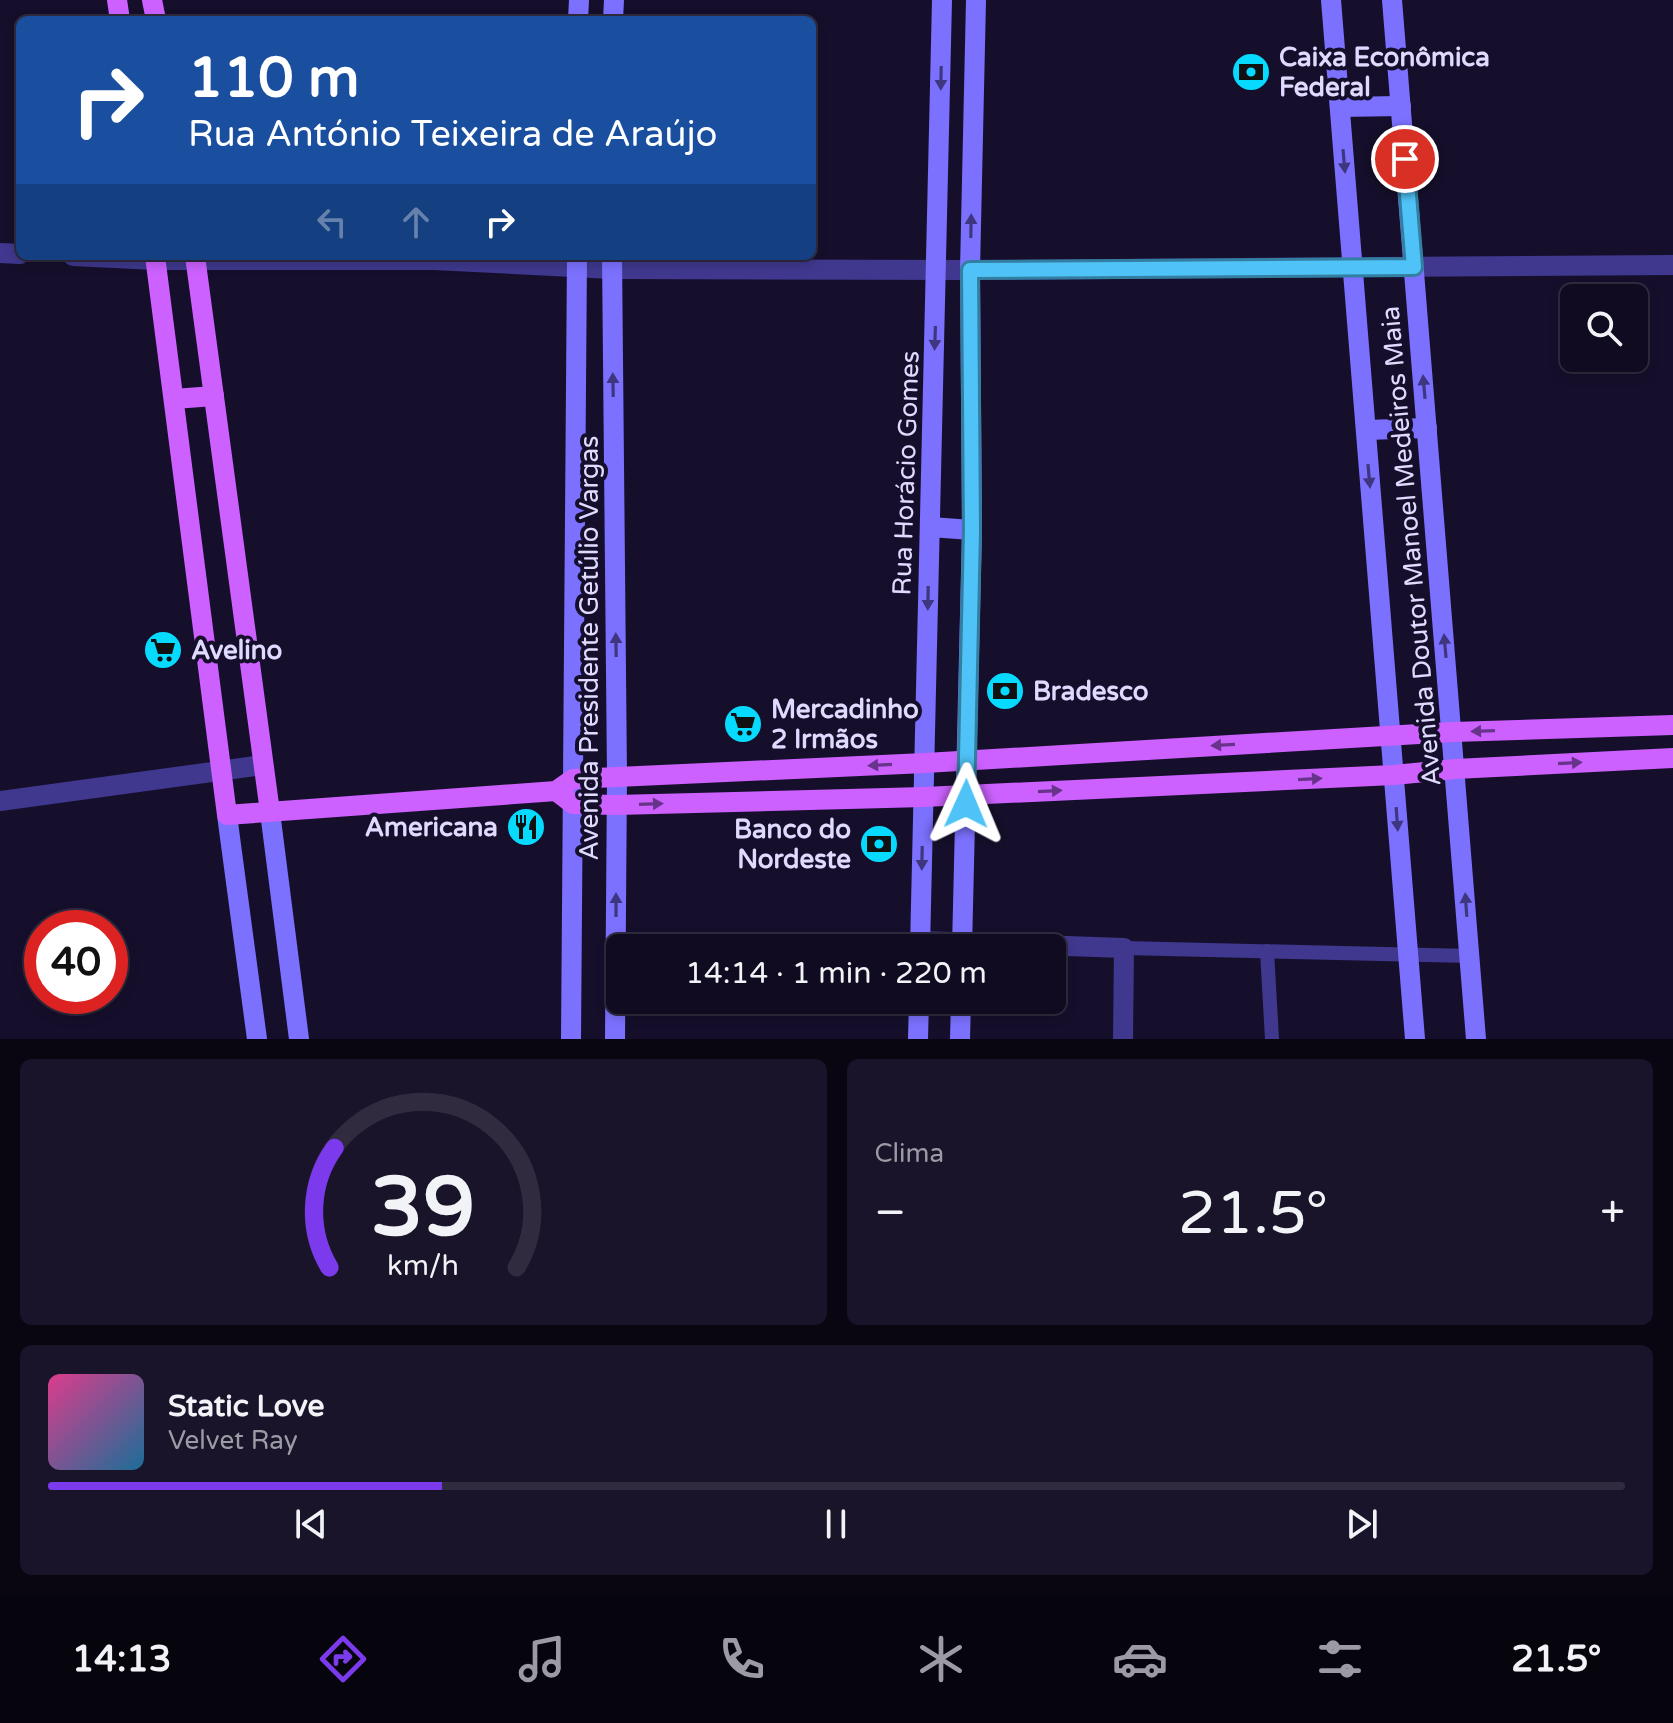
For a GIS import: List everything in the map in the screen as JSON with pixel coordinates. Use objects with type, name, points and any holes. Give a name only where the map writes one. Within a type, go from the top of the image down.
[{"type":"main road","points":[[156,260],[227,815],[556,791],[573,779],[617,776],[925,763],[1453,732],[1673,725]]},
{"type":"main road","points":[[195,260],[270,812]]},
{"type":"main road","points":[[174,399],[214,396]]},
{"type":"main road","points":[[556,791],[573,804],[616,805],[924,797],[1394,775],[1673,758]]},
{"type":"main road","points":[[792,769],[793,800]]},
{"type":"street","name":"Rua Horácio Gomes","points":[[920,934],[942,0]]},
{"type":"street","points":[[962,934],[972,530],[970,270],[976,0]]},
{"type":"street","name":"Avenida Doutor Manoel Medeiros Maia","points":[[1331,0],[1415,1039]]},
{"type":"street","name":"Avenida Doutor Manoel Medeiros Maia","points":[[1392,0],[1476,1039]]},
{"type":"street","points":[[1340,107],[1401,106]]},
{"type":"street","points":[[434,260],[970,270],[1673,265]]},
{"type":"street","name":"Avenida Presidente Getúlio Vargas","points":[[571,1039],[576,262]]},
{"type":"street","name":"Avenida Presidente Getúlio Vargas","points":[[612,262],[617,776],[615,1039]]},
{"type":"street","points":[[1366,430],[1427,428]]},
{"type":"street","points":[[930,527],[972,530]]},
{"type":"street","points":[[0,801],[263,765]]},
{"type":"street","points":[[270,812],[299,1039]]},
{"type":"street","points":[[227,815],[257,1039]]},
{"type":"street","points":[[1066,947],[1124,948],[1123,1039]]},
{"type":"street","points":[[918,1039],[919,1014]]},
{"type":"street","points":[[960,1039],[961,1014]]},
{"type":"lane","points":[[1124,948],[1470,956]]},
{"type":"lane","points":[[1267,951],[1272,1039]]},
{"type":"place","name":"Caixa Econômica Federal","points":[[1251,72]]},
{"type":"place","name":"Avelino","points":[[163,650]]},
{"type":"place","name":"Bradesco","points":[[1005,691]]},
{"type":"place","name":"Mercadinho 2 Irmãos","points":[[743,724]]},
{"type":"place","name":"Americana","points":[[526,827]]},
{"type":"place","name":"Banco do Nordeste","points":[[879,844]]},
{"type":"route","points":[[966,804],[972,530],[970,270],[1414,267],[1405,159]]}]
